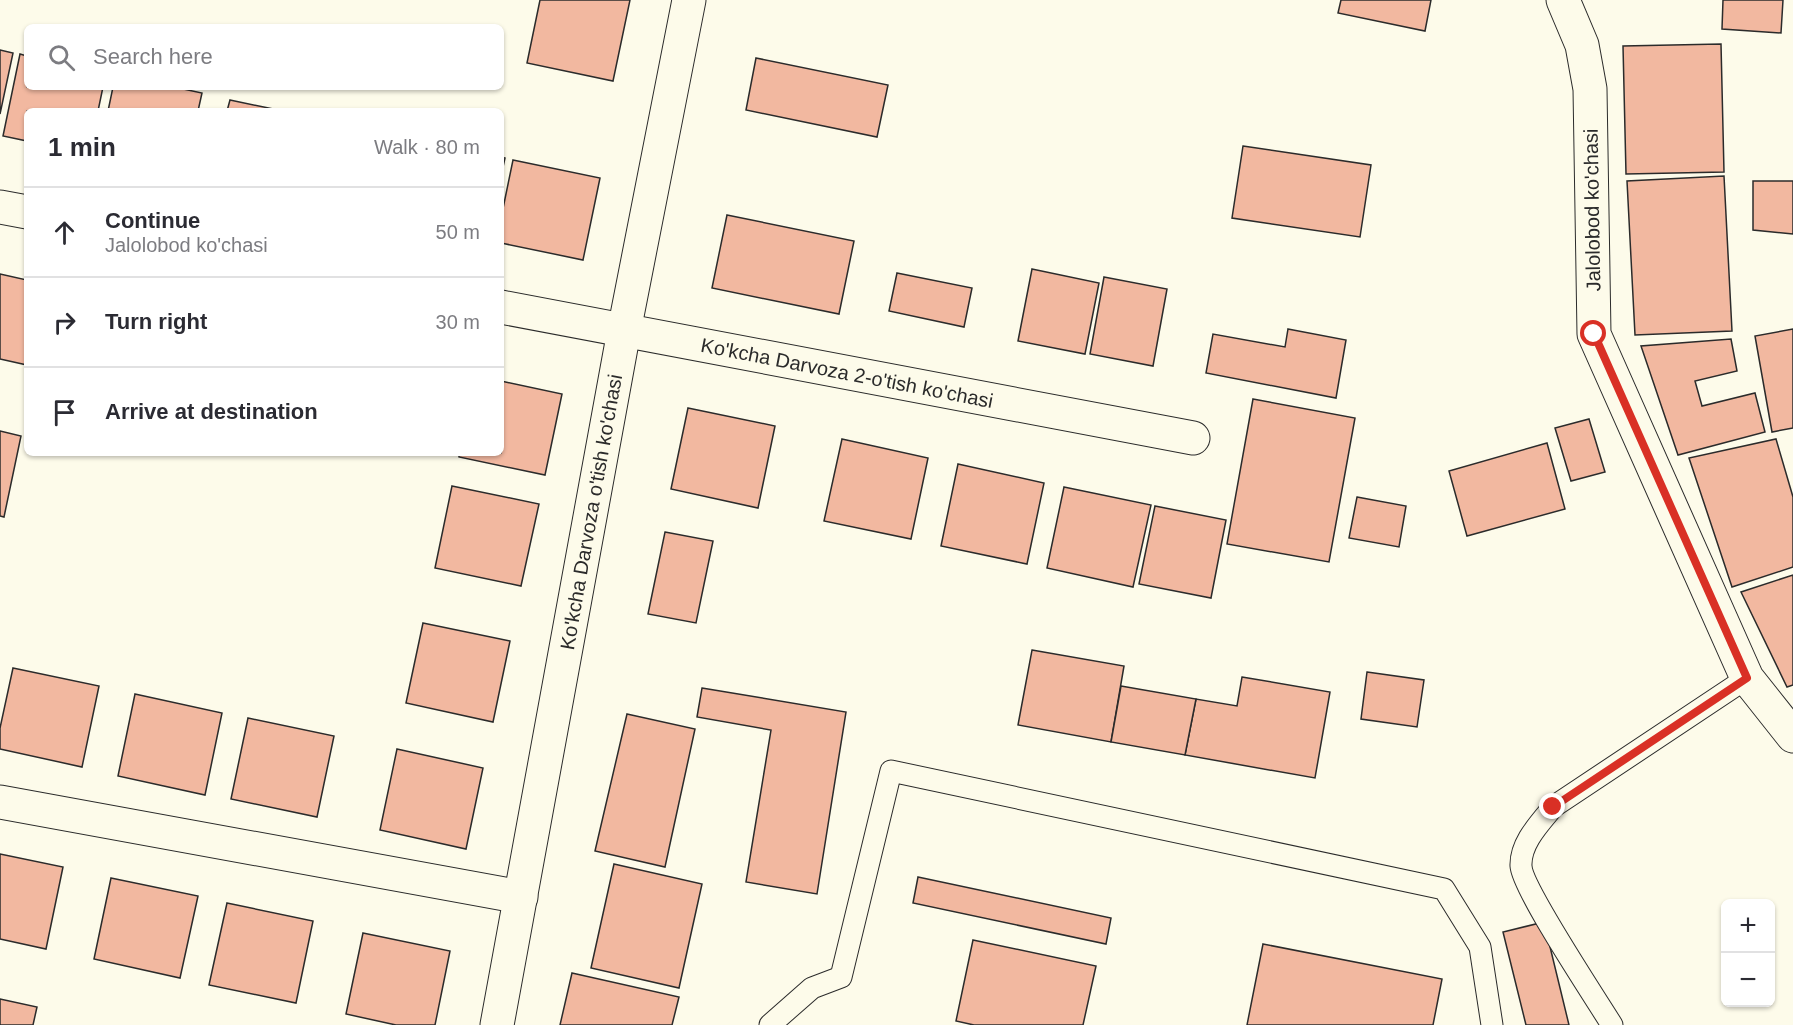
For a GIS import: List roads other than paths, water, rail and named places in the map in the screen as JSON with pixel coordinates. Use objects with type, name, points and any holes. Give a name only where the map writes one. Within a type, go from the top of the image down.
[{"type":"street","name":"Ko'kcha Darvoza o'tish ko'chasi","points":[[497,1025],[624,331],[689,0]]},
{"type":"street","name":"Jalolobod ko'chasi","points":[[1563,0],[1582,45],[1590,89],[1594,334],[1747,678],[1793,736]]},
{"type":"street","points":[[0,207],[24,211]]},
{"type":"street","name":"Ko'kcha Darvoza 2-o'tish ko'chasi","points":[[504,307],[1193,438]]},
{"type":"street","points":[[0,801],[521,897]]},
{"type":"lane","points":[[1612,1025],[1532,892],[1521,866],[1530,835],[1553,807],[1747,678]]},
{"type":"lane","points":[[770,1025],[812,988],[841,977],[891,771],[1444,889],[1480,947],[1492,1025]]}]
